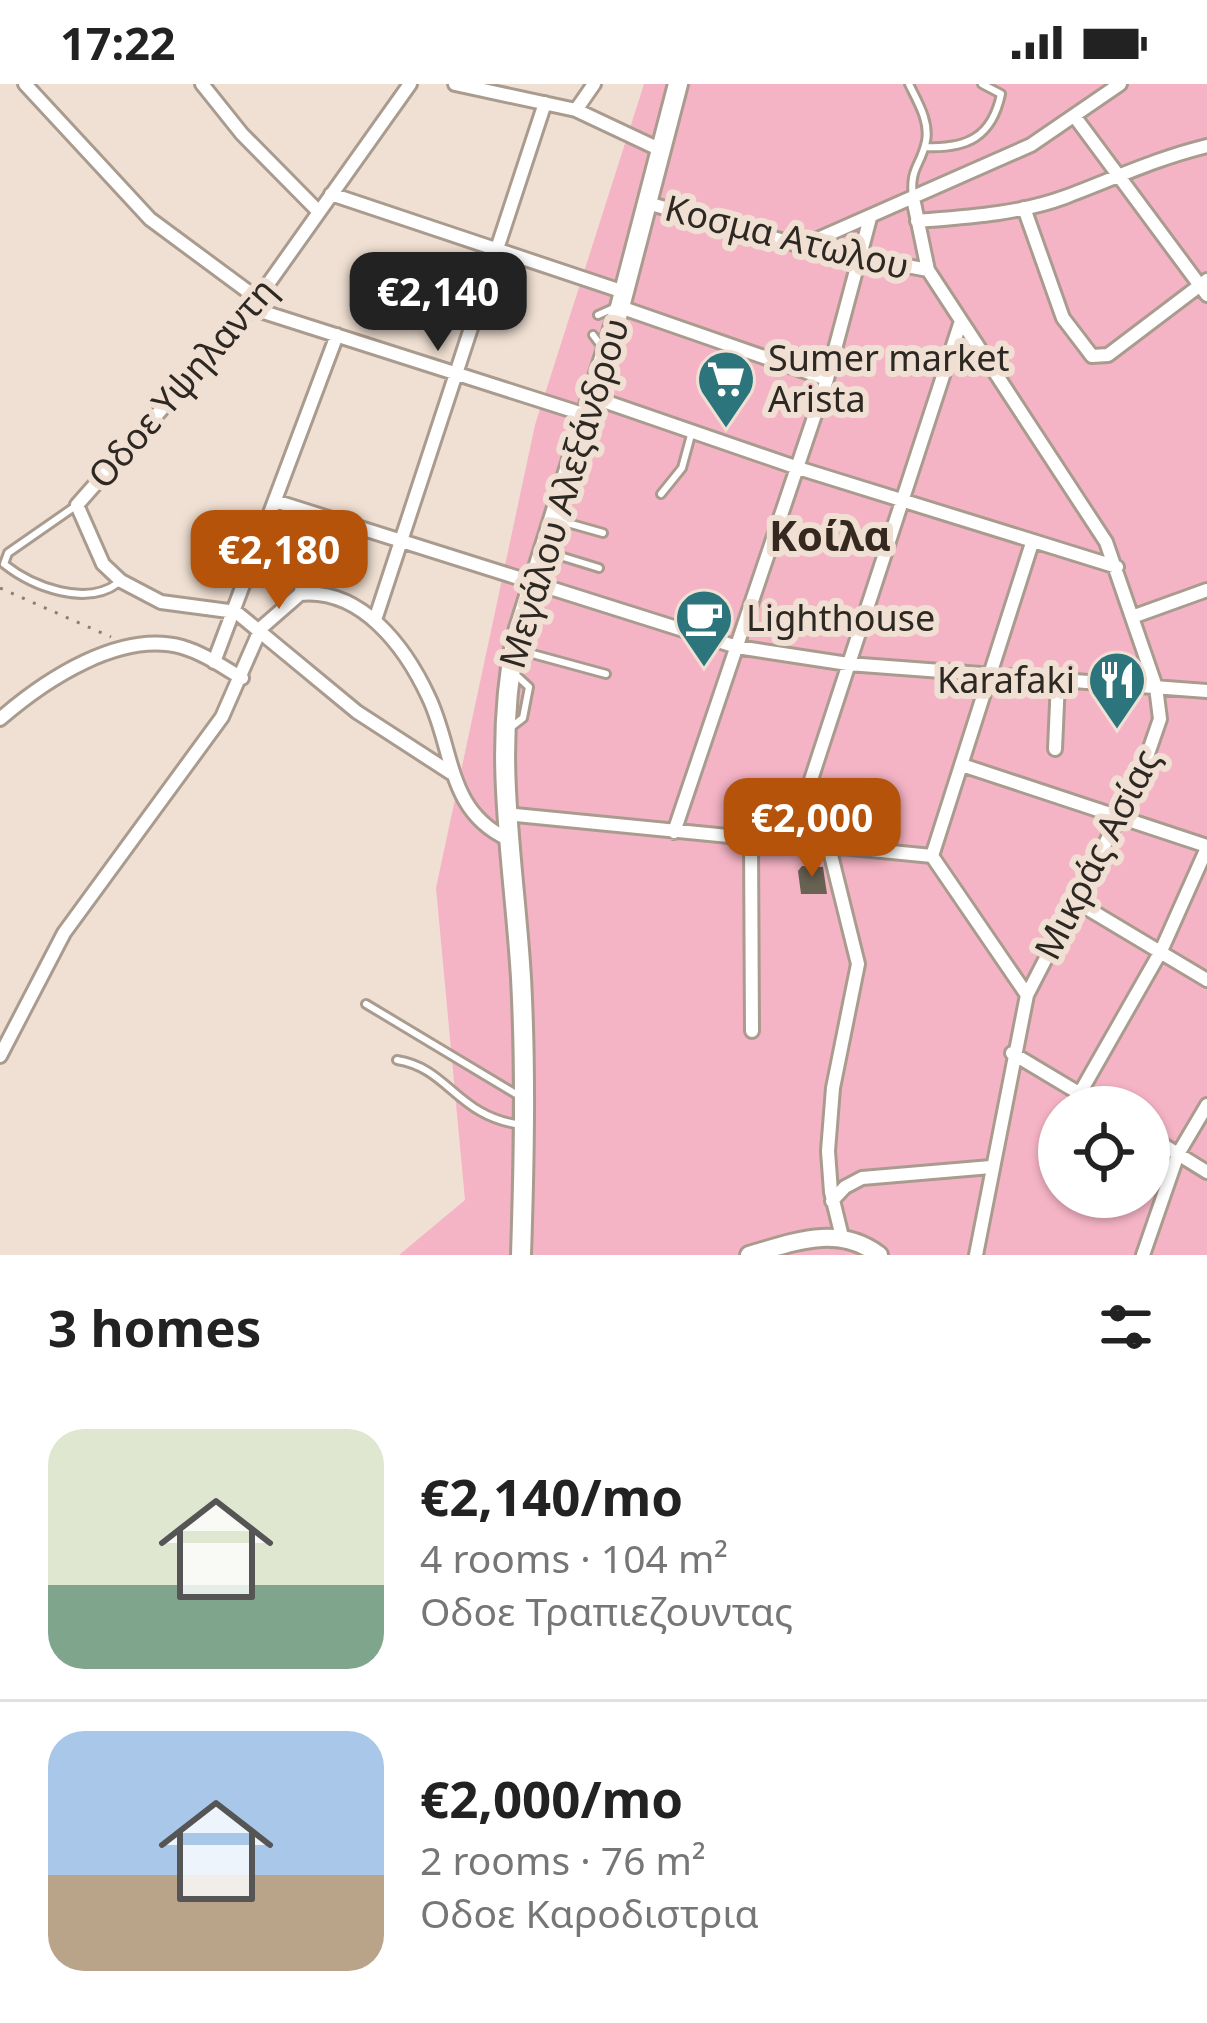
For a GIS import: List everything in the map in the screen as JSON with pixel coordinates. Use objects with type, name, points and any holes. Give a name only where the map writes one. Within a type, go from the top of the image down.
[{"type":"main road","name":"Μεγάλου Αλεξάνδρου","points":[[521,1255],[521,974],[502,733],[510,669],[589,406],[599,343],[622,299],[678,84]]},
{"type":"main road","points":[[749,1255],[815,1237],[842,1237],[879,1255]]},
{"type":"street","points":[[25,84],[151,219],[255,304],[457,373],[692,431],[1117,567]]},
{"type":"street","points":[[202,84],[242,134],[319,212]]},
{"type":"street","name":"Oδοε Υψηλαντη","points":[[77,505],[255,304],[410,84]]},
{"type":"street","points":[[455,84],[576,110],[661,150]]},
{"type":"street","points":[[576,110],[594,84]]},
{"type":"street","points":[[802,246],[1031,145],[1120,84]]},
{"type":"street","points":[[375,620],[545,103]]},
{"type":"street","points":[[1024,208],[1064,318],[1087,353],[1108,355],[1204,287],[1075,117]]},
{"type":"street","points":[[917,221],[1024,208],[1207,146]]},
{"type":"street","points":[[331,194],[497,250],[827,379]]},
{"type":"street","name":"Μικράς Ασίας","points":[[913,198],[928,270],[960,325],[1071,484],[1117,567],[1156,687],[1157,735],[1027,995],[976,1255]]},
{"type":"street","name":"Κοσμα Ατωλου","points":[[647,203],[802,246],[928,270]]},
{"type":"street","points":[[674,832],[827,379],[870,218]]},
{"type":"street","points":[[790,844],[960,325]]},
{"type":"street","points":[[214,662],[338,335]]},
{"type":"street","points":[[278,502],[534,581],[658,626],[737,647],[848,664],[1207,691]]},
{"type":"street","points":[[77,505],[103,564],[121,581],[161,602],[236,612],[357,712],[451,773]]},
{"type":"street","points":[[0,1056],[64,933],[222,717],[261,628],[300,594],[322,517]]},
{"type":"street","points":[[932,856],[1032,543]]},
{"type":"street","points":[[1132,617],[1207,590]]},
{"type":"street","points":[[300,594],[344,597],[375,620],[429,697],[451,773],[478,822],[508,839]]},
{"type":"street","points":[[0,718],[62,675],[128,648],[179,646],[242,678]]},
{"type":"street","points":[[1054,749],[1058,681]]},
{"type":"street","points":[[962,765],[1207,847],[1161,951],[1083,1086]]},
{"type":"street","points":[[505,814],[932,856]]},
{"type":"street","points":[[751,840],[752,1030]]},
{"type":"street","points":[[829,847],[858,964],[832,1088],[828,1150],[832,1201],[842,1237]]},
{"type":"street","points":[[932,856],[1027,995]]},
{"type":"street","points":[[1075,901],[1207,980]]},
{"type":"street","points":[[1012,1053],[1067,1086]]},
{"type":"street","points":[[1143,1255],[1178,1154],[1207,1105]]},
{"type":"street","points":[[1170,1149],[1207,1172]]},
{"type":"street","points":[[832,1201],[844,1187],[862,1178],[991,1167]]},
{"type":"lane","points":[[908,84],[926,126],[925,147],[912,171],[913,198]]},
{"type":"lane","points":[[925,147],[961,146],[992,124],[1001,94],[982,84]]},
{"type":"lane","points":[[598,315],[622,299]]},
{"type":"lane","points":[[661,494],[682,468],[692,431]]},
{"type":"lane","points":[[77,505],[8,553],[4,564],[77,595],[107,592],[121,581]]},
{"type":"lane","points":[[554,519],[604,533]]},
{"type":"lane","points":[[544,551],[599,568]]},
{"type":"lane","points":[[514,649],[606,674]]},
{"type":"lane","points":[[366,1004],[524,1099]]},
{"type":"lane","points":[[397,1060],[429,1069],[445,1089],[483,1116],[524,1125]]},
{"type":"path","points":[[0,588],[100,629],[128,648]]},
{"type":"shaded area","points":[[644,84],[1207,84],[1207,1255],[399,1255],[465,1200],[436,888],[535,425]]},
{"type":"building","points":[[802,866],[823,867],[827,894],[801,894],[798,871]]},
{"type":"place","name":"Sumer market Arista","points":[[726,430]]},
{"type":"place","name":"Lighthouse","points":[[704,669]]},
{"type":"place","name":"Karafaki","points":[[1117,731]]},
{"type":"district","name":"Κοίλα","points":[[830,536]]}]
